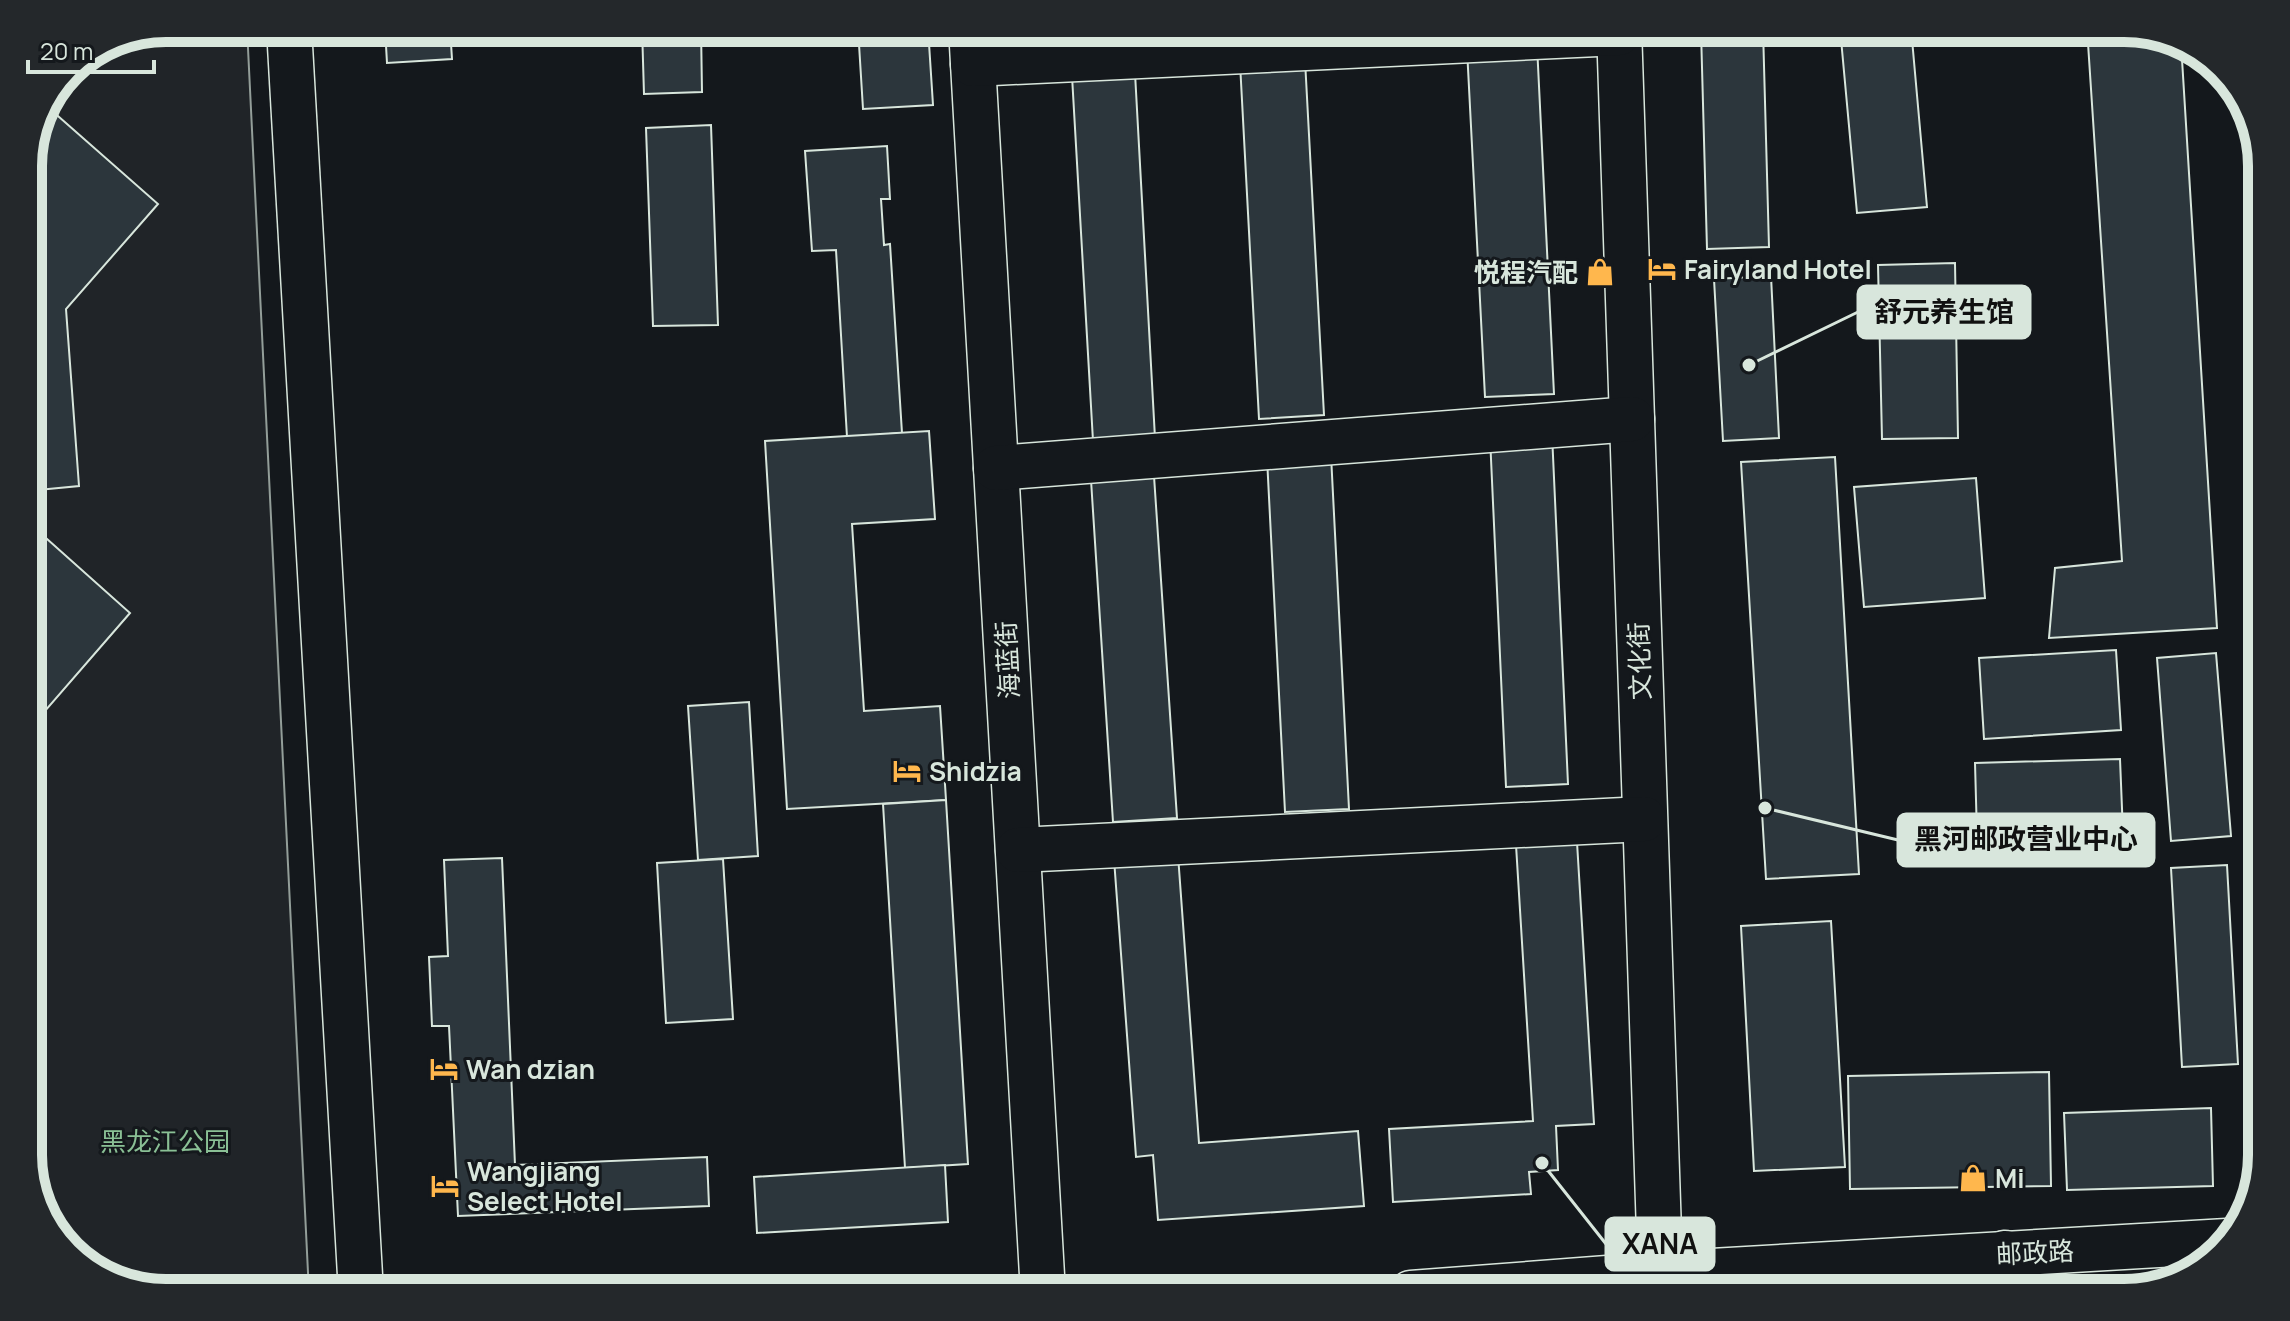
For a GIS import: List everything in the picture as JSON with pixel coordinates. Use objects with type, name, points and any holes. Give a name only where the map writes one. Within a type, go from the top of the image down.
[{"type":"street","points":[[290,42],[360,1279]]},
{"type":"street","points":[[972,46],[1134,42]]},
{"type":"street","name":"文化街","points":[[1619,42],[1661,1279]]},
{"type":"street","name":"海蓝街","points":[[972,46],[1042,1279]]},
{"type":"street","points":[[996,468],[1632,419]]},
{"type":"street","points":[[1018,850],[1644,819]]},
{"type":"street","name":"邮政路","points":[[1799,1279],[2006,1273],[2212,1243]]},
{"type":"green space","name":"黑龙江公园","points":[[248,42],[308,1279],[150,1278],[118,1270],[73,1237],[55,1210],[42,1163],[42,158],[46,134],[68,90],[84,73],[104,59],[142,44]]},
{"type":"building","points":[[386,42],[451,42],[452,59],[387,63]]},
{"type":"building","points":[[642,42],[701,42],[702,92],[644,94]]},
{"type":"building","points":[[859,42],[929,42],[933,105],[863,109]]},
{"type":"building","points":[[1701,42],[1763,42],[1769,247],[1707,249]]},
{"type":"building","points":[[1841,42],[1912,42],[1927,207],[1857,213]]},
{"type":"building","points":[[2088,42],[2140,43],[2182,57],[2217,628],[2049,638],[2055,568],[2122,561]]},
{"type":"building","points":[[1537,45],[1554,394],[1485,397],[1467,49]]},
{"type":"building","points":[[1305,60],[1324,415],[1259,419],[1240,63]]},
{"type":"building","points":[[1135,73],[1155,438],[1093,441],[1072,76]]},
{"type":"building","points":[[54,113],[158,204],[66,309],[79,486],[42,490],[42,158],[46,134]]},
{"type":"building","points":[[711,125],[718,325],[653,326],[646,128]]},
{"type":"building","points":[[887,146],[890,199],[881,199],[884,245],[890,244],[902,433],[847,437],[836,250],[812,251],[805,151]]},
{"type":"building","points":[[1955,263],[1958,438],[1882,439],[1878,265]]},
{"type":"building","points":[[1771,276],[1779,438],[1723,441],[1714,279]]},
{"type":"building","points":[[929,431],[935,519],[852,524],[864,711],[940,706],[946,800],[787,809],[765,441]]},
{"type":"building","points":[[1552,434],[1568,784],[1506,787],[1490,437]]},
{"type":"building","points":[[1331,455],[1349,809],[1285,812],[1267,458]]},
{"type":"building","points":[[1835,457],[1859,874],[1766,879],[1741,462]]},
{"type":"building","points":[[1154,476],[1177,818],[1113,822],[1091,480]]},
{"type":"building","points":[[1976,478],[1985,598],[1864,607],[1854,487]]},
{"type":"building","points":[[42,534],[130,613],[42,714]]},
{"type":"building","points":[[2116,650],[2121,730],[1984,739],[1979,658]]},
{"type":"building","points":[[2216,653],[2231,836],[2171,841],[2157,658]]},
{"type":"building","points":[[749,702],[758,856],[698,860],[688,706]]},
{"type":"building","points":[[2120,759],[2123,833],[1977,836],[1975,763]]},
{"type":"building","points":[[946,800],[968,1164],[905,1168],[883,804]]},
{"type":"building","points":[[1577,842],[1594,1124],[1556,1126],[1558,1170],[1529,1172],[1531,1194],[1393,1202],[1389,1129],[1533,1121],[1516,845]]},
{"type":"building","points":[[1178,855],[1199,1143],[1358,1131],[1364,1206],[1158,1220],[1153,1155],[1136,1157],[1114,859]]},
{"type":"building","points":[[502,858],[515,1165],[707,1157],[709,1206],[458,1216],[449,1026],[432,1026],[429,957],[448,956],[444,860]]},
{"type":"building","points":[[723,859],[733,1019],[666,1023],[657,863]]},
{"type":"building","points":[[2227,865],[2238,1064],[2182,1067],[2171,868]]},
{"type":"building","points":[[1831,921],[1845,1167],[1754,1171],[1741,926]]},
{"type":"building","points":[[2049,1072],[2051,1186],[1850,1189],[1848,1076]]},
{"type":"building","points":[[2211,1108],[2213,1186],[2067,1190],[2064,1113]]},
{"type":"building","points":[[945,1165],[948,1222],[757,1233],[754,1177]]},
{"type":"place","name":"Fairyland Hotel","points":[[1662,269]]},
{"type":"place","name":"悦程汽配","points":[[1600,272]]},
{"type":"place","name":"舒元养生馆","points":[[1749,365]]},
{"type":"place","name":"Shidzia","points":[[907,771]]},
{"type":"place","name":"黑河邮政营业中心","points":[[1765,808]]},
{"type":"place","name":"Wan dzian","points":[[444,1069]]},
{"type":"place","name":"XANA","points":[[1542,1163]]},
{"type":"place","name":"Mi","points":[[1973,1178]]},
{"type":"place","name":"Wangjiang Select Hotel","points":[[445,1186]]}]
